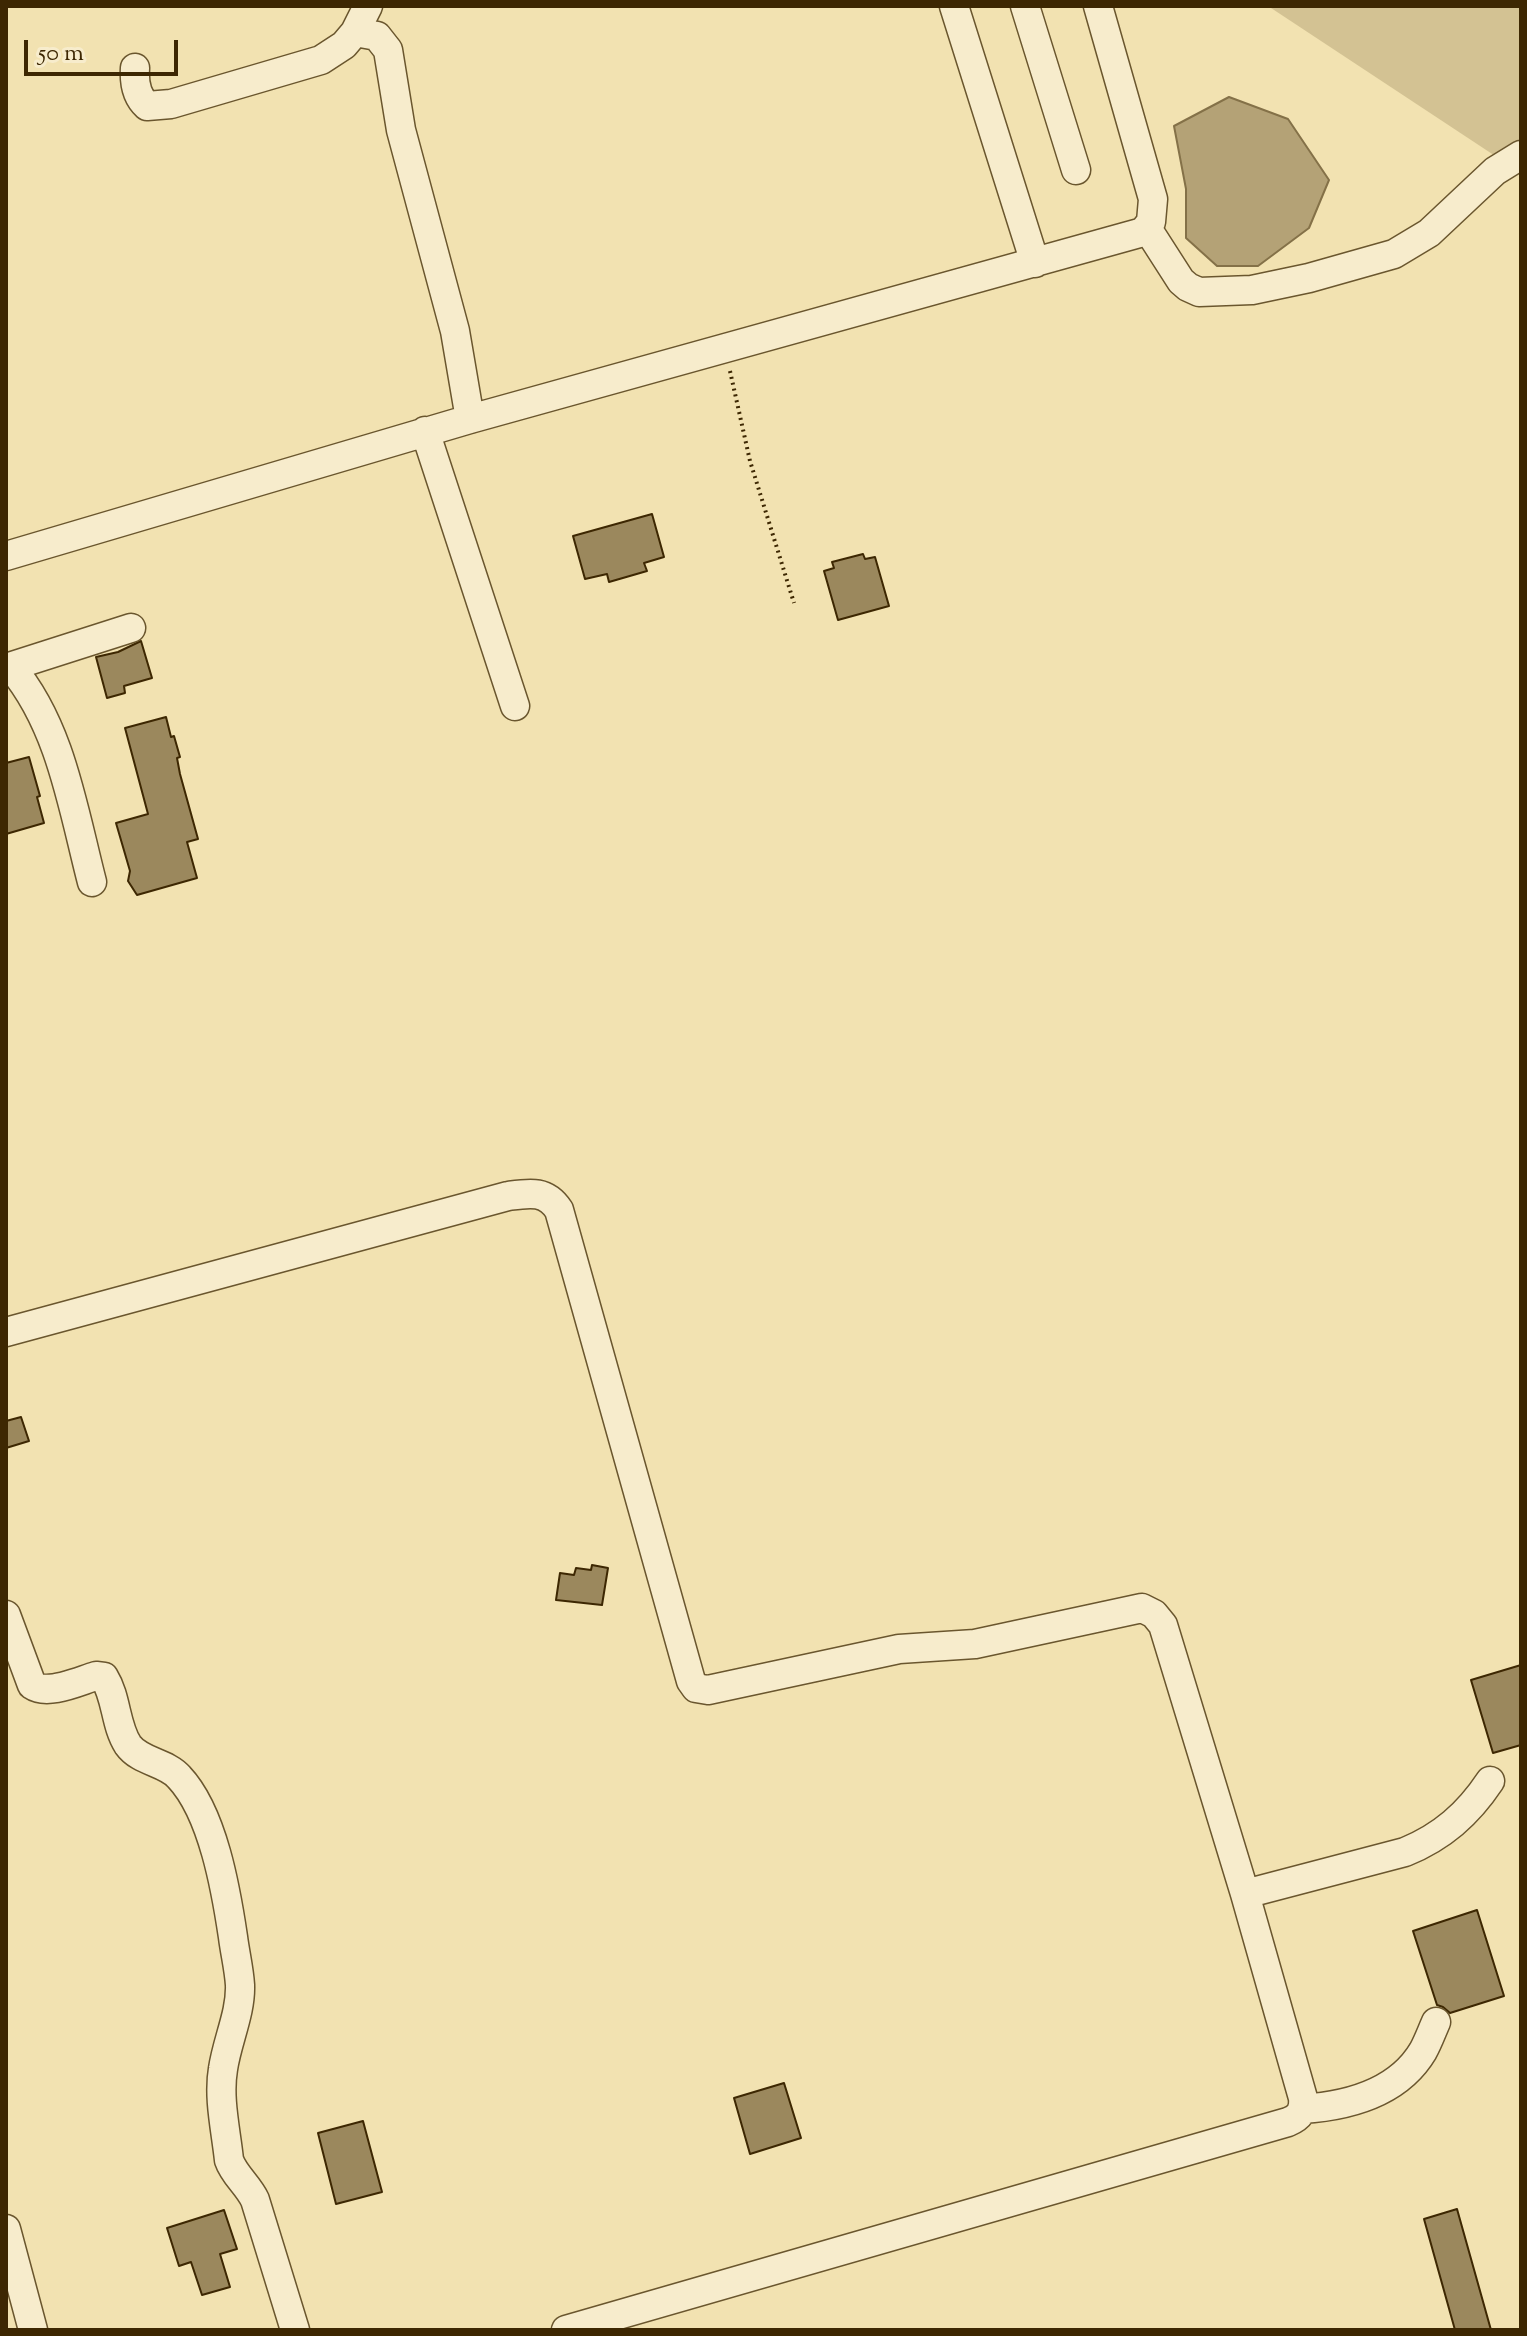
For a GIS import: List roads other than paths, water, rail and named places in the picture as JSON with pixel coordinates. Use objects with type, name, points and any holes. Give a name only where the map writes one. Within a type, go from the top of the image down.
[{"type":"street","points":[[135,68],[136,88],[142,102],[156,107],[321,60],[344,45],[355,32],[368,6]]},
{"type":"street","points":[[954,6],[1035,263]]},
{"type":"street","points":[[1025,6],[1076,170]]},
{"type":"street","points":[[6,556],[425,431],[1137,234],[1151,222],[1153,199],[1098,6]]},
{"type":"street","points":[[355,32],[377,36],[388,50],[401,130],[455,331],[470,419]]},
{"type":"street","points":[[1147,228],[1188,287],[1199,292],[1215,293],[1252,290],[1394,254],[1429,233],[1495,171],[1521,155]]},
{"type":"street","points":[[425,431],[515,706]]},
{"type":"street","points":[[92,882],[47,727],[28,687],[8,668],[131,628]]},
{"type":"street","points":[[6,1332],[508,1196],[530,1193],[546,1196],[559,1210],[691,1681],[696,1688],[708,1690],[899,1649],[975,1644],[1142,1608],[1160,1619],[1245,1894],[1303,2098],[1299,2115],[1288,2122],[566,2330]]},
{"type":"street","points":[[6,1615],[32,1685],[48,1689],[96,1676],[104,1677],[129,1746],[137,1754],[179,1776],[201,1814],[221,1868],[240,1982],[238,2007],[222,2083],[229,2160],[255,2200],[295,2330]]},
{"type":"street","points":[[1245,1894],[1405,1852],[1427,1843],[1457,1821],[1490,1781]]},
{"type":"street","points":[[1302,2109],[1352,2102],[1389,2085],[1403,2075],[1424,2050],[1436,2022]]},
{"type":"street","points":[[6,2229],[33,2330]]}]
